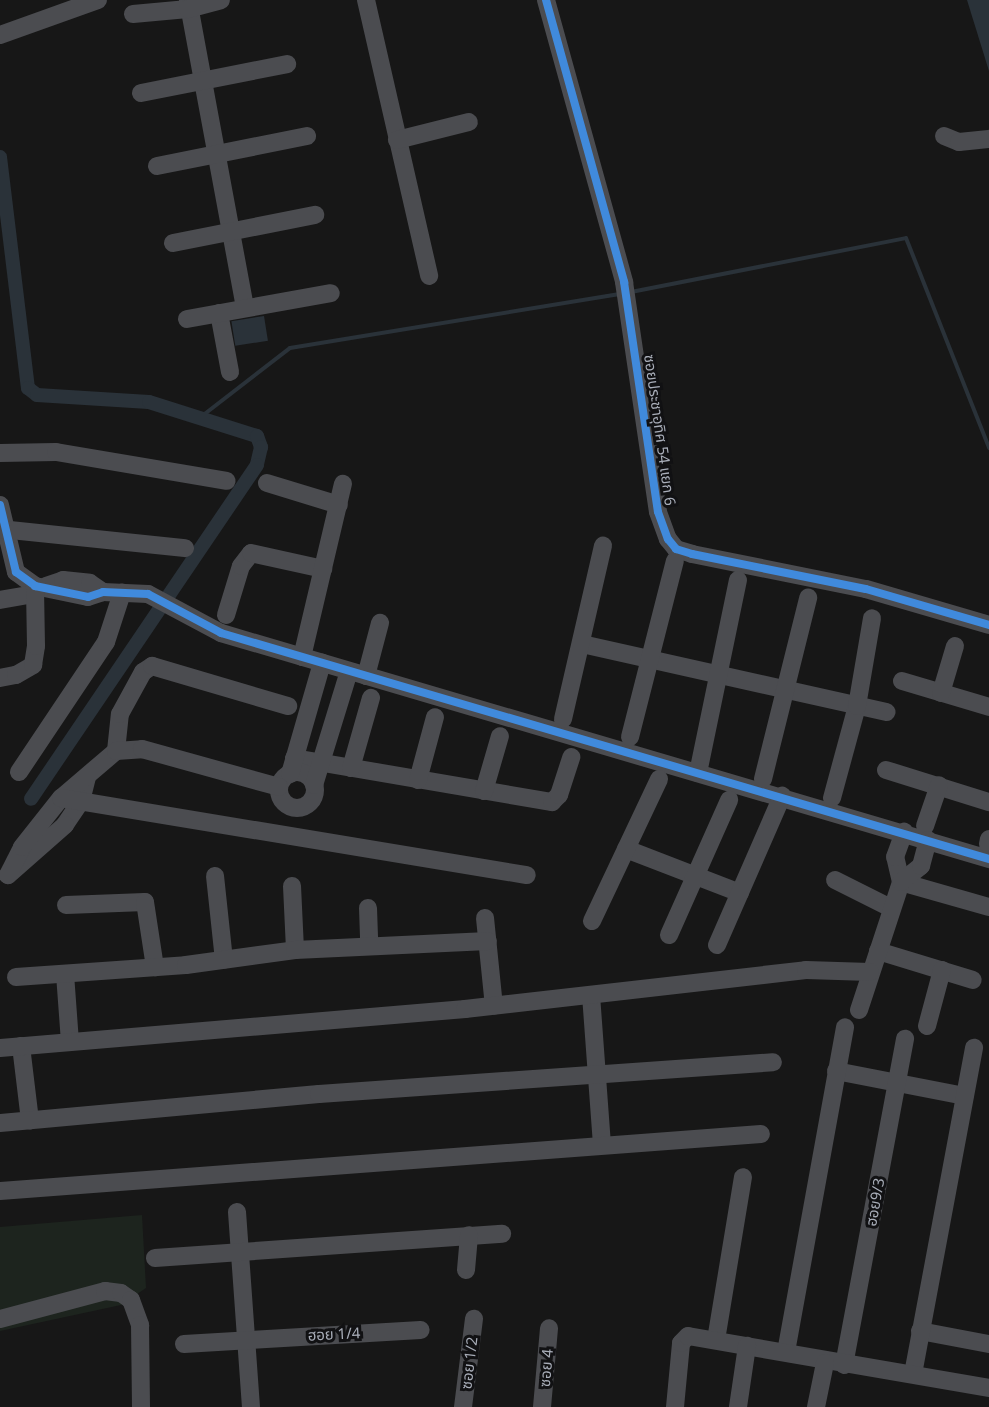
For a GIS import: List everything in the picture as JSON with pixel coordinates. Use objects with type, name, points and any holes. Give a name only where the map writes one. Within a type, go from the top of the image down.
[{"type":"street","points":[[0,36],[98,0]]},
{"type":"street","points":[[133,14],[185,3],[221,0]]},
{"type":"street","points":[[366,0],[429,276]]},
{"type":"street","name":"ซอยประชาอุทิศ 54 แยก 6","points":[[546,0],[629,303],[658,513],[668,539],[676,549],[866,589],[989,625]]},
{"type":"street","points":[[185,3],[205,80],[245,308]]},
{"type":"street","points":[[141,93],[287,64]]},
{"type":"street","points":[[397,140],[469,122]]},
{"type":"street","points":[[157,166],[307,136]]},
{"type":"street","points":[[944,136],[959,142],[989,139]]},
{"type":"street","points":[[173,243],[315,215]]},
{"type":"street","points":[[187,319],[331,293]]},
{"type":"street","points":[[219,313],[230,372]]},
{"type":"street","points":[[0,453],[56,452],[227,481]]},
{"type":"street","points":[[267,483],[339,505]]},
{"type":"street","points":[[302,657],[343,484]]},
{"type":"street","points":[[0,505],[3,529],[16,572],[39,589]]},
{"type":"street","points":[[3,529],[185,548]]},
{"type":"street","points":[[563,719],[582,645],[603,546]]},
{"type":"street","points":[[226,615],[241,566],[251,553],[323,569]]},
{"type":"street","points":[[630,737],[675,561]]},
{"type":"street","points":[[0,600],[70,580],[90,583],[103,592],[157,597],[221,633],[904,832],[927,833],[989,847]]},
{"type":"street","points":[[698,773],[738,580]]},
{"type":"street","points":[[0,678],[16,675],[33,664],[39,589]]},
{"type":"street","points":[[19,772],[106,642],[122,593]]},
{"type":"street","points":[[763,779],[787,690],[808,598]]},
{"type":"street","points":[[832,798],[857,706],[872,618]]},
{"type":"street","points":[[293,837],[300,808],[314,796],[314,785],[321,763],[380,623]]},
{"type":"street","points":[[582,645],[886,712]]},
{"type":"street","points":[[941,693],[955,646]]},
{"type":"street","points":[[300,808],[284,803],[288,773],[322,663]]},
{"type":"street","points":[[116,751],[120,714],[143,672],[152,666],[288,706]]},
{"type":"street","points":[[902,681],[989,707]]},
{"type":"street","points":[[351,768],[370,698]]},
{"type":"street","points":[[418,780],[435,717]]},
{"type":"street","points":[[484,791],[500,736]]},
{"type":"street","points":[[4,881],[22,847],[62,798],[116,751],[141,749],[306,775],[314,785]]},
{"type":"street","points":[[288,773],[321,763],[552,801],[559,795],[571,757]]},
{"type":"street","points":[[886,770],[989,802]]},
{"type":"street","points":[[4,881],[65,825],[81,801],[87,777]]},
{"type":"street","points":[[592,921],[658,779]]},
{"type":"street","points":[[859,1010],[901,882],[921,866],[939,785]]},
{"type":"street","points":[[717,945],[782,796]]},
{"type":"street","points":[[62,798],[526,875]]},
{"type":"street","points":[[669,935],[729,800]]},
{"type":"street","points":[[901,882],[896,857],[904,832]]},
{"type":"street","points":[[626,849],[696,878],[740,893]]},
{"type":"street","points":[[214,876],[224,960]]},
{"type":"street","points":[[835,880],[891,908]]},
{"type":"street","points":[[901,882],[989,907]]},
{"type":"street","points":[[291,886],[295,950]]},
{"type":"street","points":[[66,905],[145,902],[155,967]]},
{"type":"street","points":[[368,908],[369,946]]},
{"type":"street","points":[[485,918],[494,1006]]},
{"type":"street","points":[[16,977],[155,967],[295,950],[488,941]]},
{"type":"street","points":[[878,951],[973,980]]},
{"type":"street","points":[[0,1048],[494,1006],[806,970],[870,972]]},
{"type":"street","points":[[927,1026],[942,970]]},
{"type":"street","points":[[64,974],[70,1042]]},
{"type":"street","points":[[591,995],[602,1144]]},
{"type":"street","points":[[786,1353],[845,1027]]},
{"type":"street","name":"ฮอย9/3","points":[[844,1365],[905,1039]]},
{"type":"street","points":[[21,1046],[30,1120]]},
{"type":"street","points":[[913,1374],[974,1048]]},
{"type":"street","points":[[0,1123],[597,1074],[773,1062]]},
{"type":"street","points":[[836,1071],[965,1096]]},
{"type":"street","points":[[0,1191],[602,1144],[761,1134]]},
{"type":"street","points":[[716,1340],[743,1178]]},
{"type":"street","points":[[237,1212],[251,1407]]},
{"type":"street","points":[[155,1258],[502,1234]]},
{"type":"street","points":[[466,1270],[469,1235]]},
{"type":"street","points":[[0,1319],[105,1291],[121,1293],[131,1300],[140,1325],[141,1407]]},
{"type":"street","name":"ซอย 1/2","points":[[463,1407],[474,1318]]},
{"type":"street","name":"ซอย 4","points":[[543,1407],[549,1328]]},
{"type":"street","name":"ฮอย 1/4","points":[[184,1344],[421,1330]]},
{"type":"street","points":[[920,1331],[989,1344]]},
{"type":"street","points":[[675,1407],[681,1343],[688,1336],[786,1353],[825,1363],[913,1374],[989,1388]]},
{"type":"street","points":[[738,1407],[747,1346]]},
{"type":"street","points":[[816,1407],[825,1363]]},
{"type":"shaded area","points":[[967,0],[989,0],[989,71]]},
{"type":"shaded area","points":[[264,316],[268,341],[235,346],[231,321]]},
{"type":"shaded area","points":[[142,1215],[146,1288],[121,1305],[0,1331],[0,1227]]},
{"type":"waterway","points":[[0,157],[28,388],[37,395],[149,402],[257,436],[261,447],[257,465],[31,799]]},
{"type":"waterway","points":[[631,292],[906,238],[989,448]]},
{"type":"waterway","points":[[202,416],[290,348],[620,294]]},
{"type":"cycle path","points":[[546,0],[624,282],[658,512],[668,539],[676,549],[692,554],[866,589],[989,625]]},
{"type":"cycle path","points":[[0,505],[16,572],[35,586],[88,597],[103,592],[148,594],[221,633],[989,859]]}]
